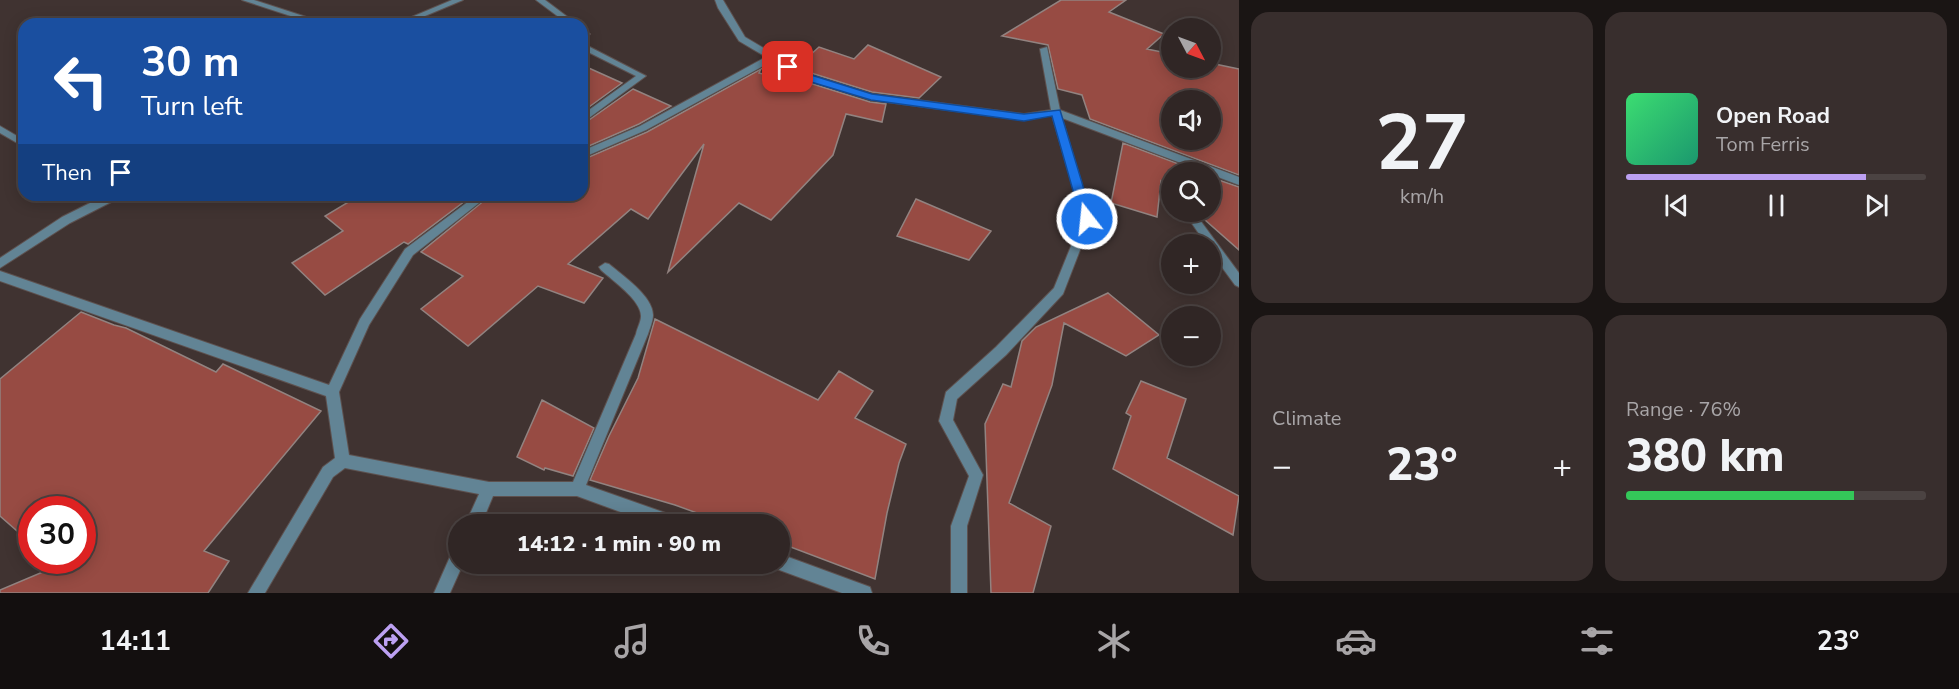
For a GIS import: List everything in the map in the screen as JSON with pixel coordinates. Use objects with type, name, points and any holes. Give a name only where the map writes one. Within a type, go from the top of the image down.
[{"type":"street","points":[[246,0],[304,18]]},
{"type":"street","points":[[414,18],[459,0]]},
{"type":"street","points":[[540,0],[565,18]]},
{"type":"street","points":[[719,0],[742,39],[804,76],[871,97],[1024,117],[1056,112],[1184,162]]},
{"type":"street","points":[[588,49],[642,76],[588,116]]},
{"type":"street","points":[[959,593],[959,526],[976,475],[946,421],[951,396],[1000,351],[1059,291],[1087,219],[1056,112],[1044,49]]},
{"type":"street","points":[[588,152],[643,128],[772,57]]},
{"type":"street","points":[[0,129],[18,140]]},
{"type":"street","points":[[1221,175],[1239,181]]},
{"type":"street","points":[[0,264],[98,201]]},
{"type":"street","points":[[344,460],[332,392],[364,323],[409,252],[476,201]]},
{"type":"street","points":[[1196,222],[1239,282]]},
{"type":"street","points":[[577,489],[642,334],[647,315],[644,305],[605,267]]},
{"type":"street","points":[[0,276],[332,392]]},
{"type":"street","points":[[256,593],[328,472],[344,460],[489,489],[577,489],[646,514]]},
{"type":"street","points":[[478,514],[489,489]]},
{"type":"street","points":[[790,566],[864,593]]},
{"type":"street","points":[[442,593],[451,574]]},
{"type":"building","points":[[1061,0],[1126,0],[1109,12],[1161,33],[1161,37],[1147,49],[1161,52],[1161,78],[1221,78],[1221,65],[1239,69],[1239,175],[1221,168],[1221,162],[1204,162],[1172,150],[1221,150],[1221,90],[1161,90],[1161,146],[1090,119],[1082,95],[1058,89],[1048,45],[1002,36]]},
{"type":"building","points":[[868,45],[941,77],[919,98],[872,92],[808,72],[798,66],[819,47],[854,59]]},
{"type":"building","points":[[588,68],[622,83],[588,108]]},
{"type":"building","points":[[761,69],[759,73],[783,79],[790,74],[800,80],[870,102],[886,104],[882,122],[846,114],[833,155],[771,220],[739,203],[668,272],[704,144],[648,219],[631,209],[568,264],[603,278],[584,303],[538,286],[468,346],[421,309],[463,276],[421,252],[484,201],[588,201],[588,157],[647,132]]},
{"type":"building","points":[[633,89],[671,106],[639,124],[588,146],[588,121]]},
{"type":"building","points":[[1123,143],[1173,162],[1161,162],[1157,217],[1111,203]]},
{"type":"building","points":[[1221,181],[1239,187],[1239,250],[1207,222],[1221,222]]},
{"type":"building","points":[[916,199],[991,231],[969,260],[897,236]]},
{"type":"building","points":[[350,201],[465,201],[408,244],[404,242],[325,295],[292,263],[343,231],[325,216]]},
{"type":"building","points":[[1108,293],[1159,335],[1126,356],[1064,323],[1052,385],[1009,503],[1051,526],[1033,593],[991,593],[985,424],[1003,384],[1011,387],[1022,341],[1036,327]]},
{"type":"building","points":[[81,312],[126,328],[216,372],[223,364],[321,411],[204,551],[229,561],[208,593],[0,593],[0,590],[38,574],[96,574],[96,496],[18,496],[18,532],[0,516],[0,379]]},
{"type":"building","points":[[655,319],[818,400],[839,371],[873,391],[855,418],[906,444],[887,513],[875,579],[790,547],[790,514],[700,514],[590,480],[638,378]]},
{"type":"building","points":[[1141,381],[1186,399],[1167,458],[1239,496],[1233,535],[1113,469],[1131,416],[1126,413]]},
{"type":"building","points":[[542,400],[594,428],[573,476],[545,468],[544,470],[517,457]]},
{"type":"route","points":[[788,67],[804,76],[871,97],[1024,117],[1056,112],[1087,219]]}]
